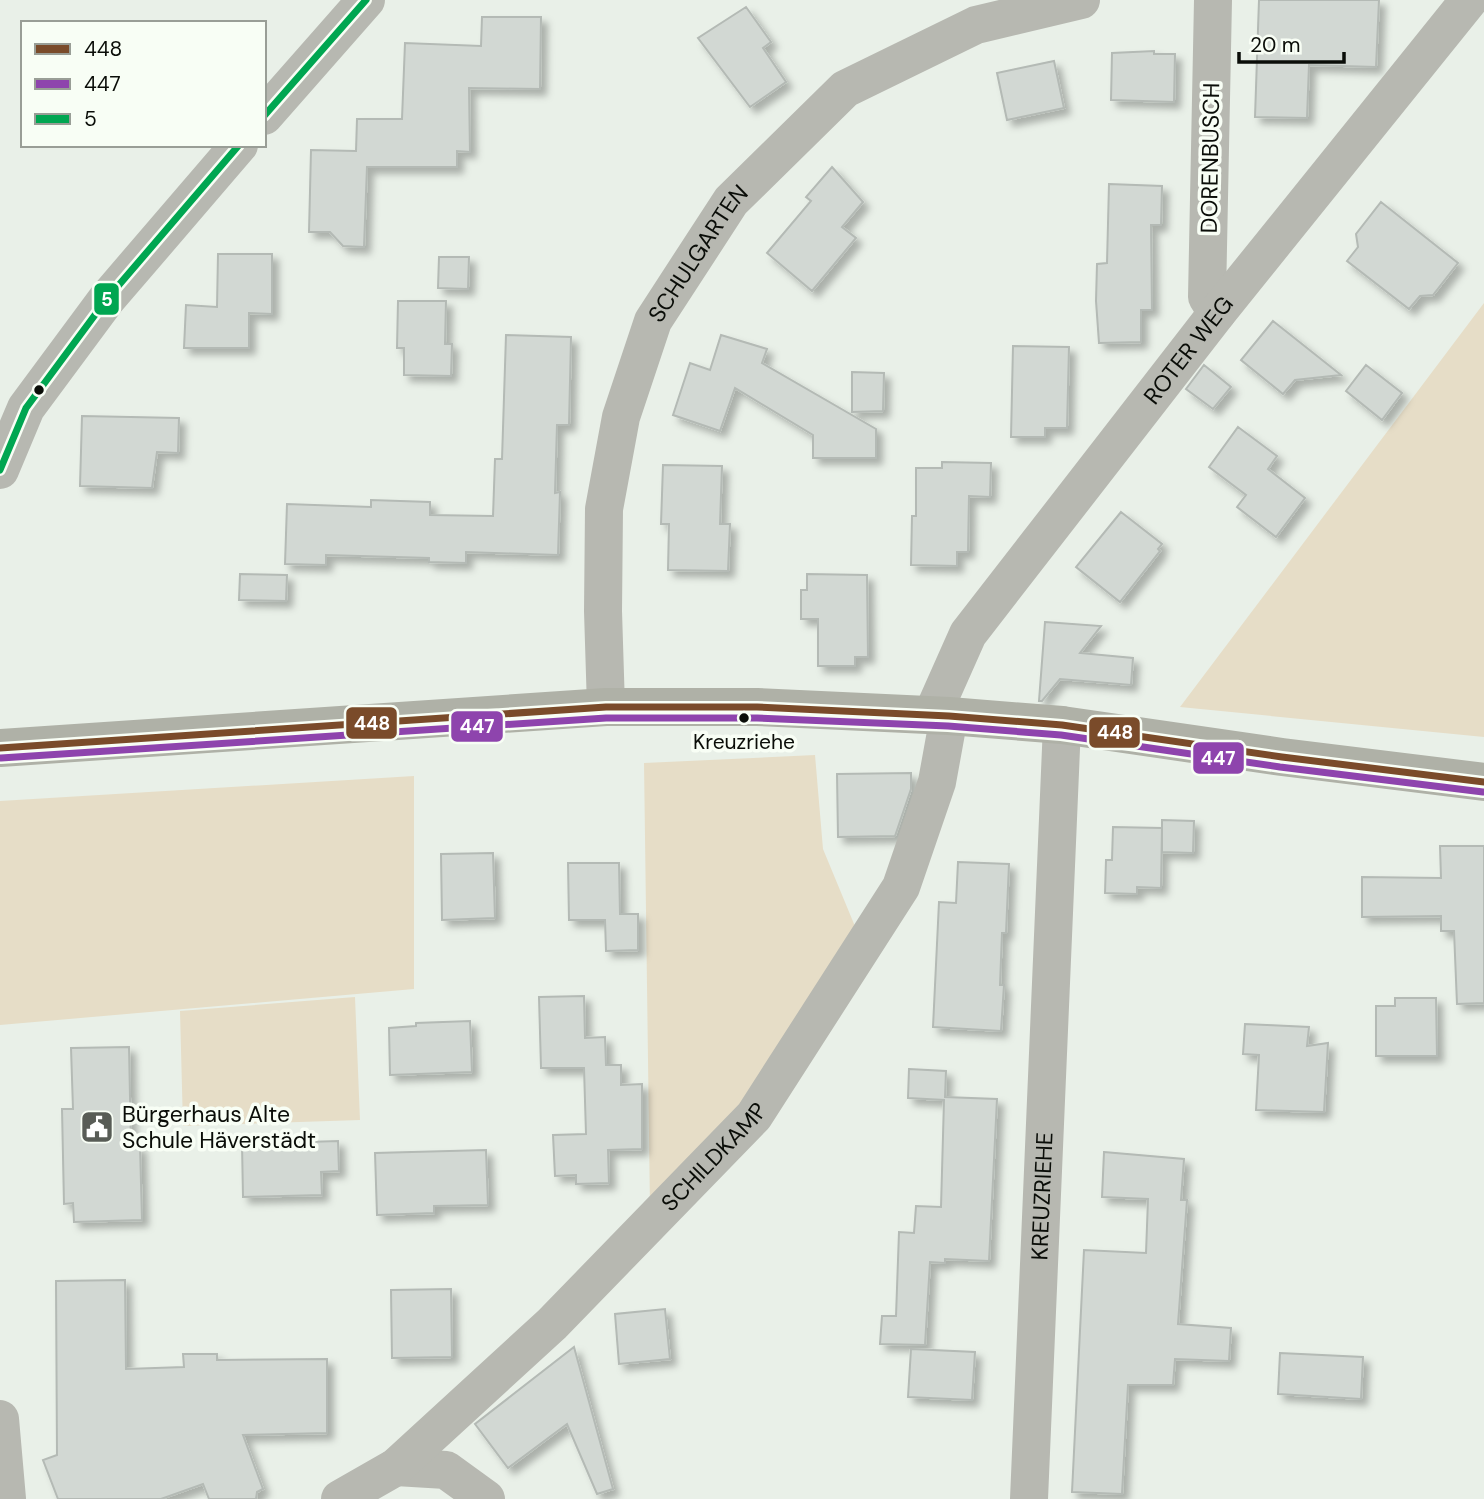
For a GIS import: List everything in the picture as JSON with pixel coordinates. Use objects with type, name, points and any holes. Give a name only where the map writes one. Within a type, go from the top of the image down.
[{"type":"main road","points":[[0,748],[606,707],[757,707],[941,715],[1062,725],[1282,757],[1484,782]]},
{"type":"street","points":[[266,114],[366,0]]},
{"type":"street","name":"SCHULGARTEN","points":[[606,707],[604,509],[621,417],[653,321],[730,201],[845,89],[976,25],[1081,0]]},
{"type":"street","name":"DORENBUSCH","points":[[1213,0],[1207,297],[1217,313]]},
{"type":"street","name":"ROTER WEG","points":[[941,715],[968,634],[1217,313],[1469,0]]},
{"type":"street","points":[[0,470],[26,408],[106,300],[237,147]]},
{"type":"street","name":"SCHILDKAMP","points":[[340,1499],[396,1467],[552,1324],[754,1116],[901,887],[937,782],[941,715]]},
{"type":"street","name":"KREUZRIEHE","points":[[1029,1499],[1062,725]]},
{"type":"street","points":[[0,1419],[7,1499]]},
{"type":"street","points":[[396,1467],[446,1470],[486,1499]]},
{"type":"shaded area","points":[[1484,303],[1484,737],[1180,707]]},
{"type":"shaded area","points":[[815,755],[823,849],[871,965],[650,1208],[644,763]]},
{"type":"shaded area","points":[[414,776],[414,989],[0,1025],[0,801]]},
{"type":"shaded area","points":[[355,997],[360,1120],[183,1126],[180,1011]]},
{"type":"building","points":[[1259,0],[1379,0],[1376,67],[1309,65],[1307,118],[1255,117]]},
{"type":"building","points":[[746,7],[771,42],[763,48],[786,82],[750,107],[698,38]]},
{"type":"building","points":[[482,17],[541,17],[540,89],[469,88],[470,152],[457,151],[457,167],[367,167],[364,247],[343,246],[330,232],[309,232],[311,150],[356,151],[357,119],[402,119],[405,43],[481,46]]},
{"type":"building","points":[[1154,51],[1154,54],[1175,54],[1174,102],[1111,100],[1112,53]]},
{"type":"building","points":[[1054,61],[1064,108],[1007,120],[997,73]]},
{"type":"building","points":[[832,167],[863,202],[842,227],[856,238],[812,291],[767,253],[811,201],[806,197]]},
{"type":"building","points":[[1109,184],[1162,186],[1161,225],[1151,225],[1152,310],[1141,310],[1141,342],[1099,343],[1097,264],[1107,263]]},
{"type":"building","points":[[1381,202],[1458,263],[1433,295],[1420,296],[1409,309],[1347,261],[1358,247],[1356,234]]},
{"type":"building","points":[[218,254],[272,254],[272,314],[249,313],[249,348],[184,348],[186,305],[217,307]]},
{"type":"building","points":[[439,257],[469,257],[468,289],[438,288]]},
{"type":"building","points":[[398,301],[446,301],[445,344],[452,344],[451,376],[404,375],[404,348],[397,348]]},
{"type":"building","points":[[1273,321],[1341,375],[1295,380],[1283,394],[1241,360]]},
{"type":"building","points":[[506,335],[571,337],[569,425],[557,425],[555,493],[560,492],[558,555],[466,552],[466,563],[429,562],[429,558],[326,555],[326,565],[285,564],[287,504],[371,507],[371,500],[430,502],[430,515],[493,516],[495,459],[502,459]]},
{"type":"building","points":[[721,335],[767,349],[762,363],[876,429],[876,458],[813,458],[813,435],[735,388],[720,431],[673,415],[690,363],[710,370]]},
{"type":"building","points":[[1013,346],[1069,347],[1067,428],[1045,428],[1045,437],[1011,437]]},
{"type":"building","points":[[1204,365],[1231,387],[1213,409],[1186,389]]},
{"type":"building","points":[[1366,365],[1402,393],[1382,420],[1346,391]]},
{"type":"building","points":[[852,372],[884,373],[883,411],[852,412]]},
{"type":"building","points":[[82,416],[179,418],[178,453],[157,452],[152,488],[80,486]]},
{"type":"building","points":[[1238,427],[1277,456],[1268,469],[1305,498],[1276,537],[1237,507],[1246,495],[1209,467]]},
{"type":"building","points":[[942,462],[991,463],[990,497],[969,496],[968,552],[957,552],[957,566],[911,565],[912,516],[916,516],[916,468],[942,468]]},
{"type":"building","points":[[663,465],[722,466],[720,524],[730,524],[728,571],[668,570],[669,524],[661,524]]},
{"type":"building","points":[[1121,512],[1162,544],[1158,549],[1160,551],[1120,602],[1076,567]]},
{"type":"building","points":[[240,574],[287,575],[286,601],[239,600]]},
{"type":"building","points":[[807,574],[867,575],[868,657],[855,657],[855,666],[818,666],[818,619],[801,619],[801,590],[807,590]]},
{"type":"building","points":[[1045,622],[1101,626],[1080,653],[1133,658],[1131,685],[1060,679],[1042,701],[1039,701]]},
{"type":"building","points":[[911,773],[911,789],[895,836],[838,837],[837,774]]},
{"type":"building","points":[[1162,820],[1194,821],[1193,853],[1162,852]]},
{"type":"building","points":[[1113,827],[1162,828],[1161,888],[1137,887],[1137,894],[1105,893],[1106,860],[1112,860]]},
{"type":"building","points":[[1440,846],[1484,846],[1484,1003],[1457,1004],[1454,931],[1441,931],[1441,916],[1362,917],[1362,877],[1441,878]]},
{"type":"building","points":[[493,853],[495,918],[442,920],[441,854]]},
{"type":"building","points":[[958,862],[1009,864],[1006,933],[1002,933],[1000,985],[1004,985],[1001,1031],[933,1027],[939,902],[956,903]]},
{"type":"building","points":[[568,863],[619,863],[620,914],[638,914],[638,950],[606,951],[605,920],[569,920]]},
{"type":"building","points":[[584,996],[585,1038],[605,1037],[606,1065],[621,1065],[621,1085],[642,1084],[642,1149],[608,1150],[609,1183],[576,1184],[576,1175],[555,1176],[553,1135],[586,1134],[584,1068],[541,1068],[539,997]]},
{"type":"building","points":[[1395,998],[1436,998],[1437,1056],[1376,1056],[1376,1006],[1395,1006]]},
{"type":"building","points":[[470,1021],[472,1072],[390,1075],[389,1028],[416,1026],[416,1023]]},
{"type":"building","points":[[1245,1024],[1309,1027],[1307,1046],[1328,1043],[1324,1112],[1256,1110],[1259,1055],[1243,1054]]},
{"type":"building","name":"Bürgerhaus Alte Schule Häverstädt","points":[[129,1047],[131,1146],[140,1146],[142,1220],[74,1222],[73,1203],[64,1204],[62,1109],[73,1109],[71,1048]]},
{"type":"building","points":[[909,1069],[946,1071],[945,1097],[997,1099],[989,1261],[945,1259],[945,1263],[930,1262],[925,1345],[880,1344],[882,1316],[896,1316],[899,1232],[914,1233],[916,1206],[941,1207],[944,1100],[908,1098]]},
{"type":"building","points":[[338,1141],[339,1171],[321,1172],[322,1195],[243,1197],[242,1144]]},
{"type":"building","points":[[486,1150],[488,1205],[434,1206],[434,1213],[377,1215],[375,1153]]},
{"type":"building","points":[[1104,1152],[1184,1159],[1181,1200],[1187,1200],[1178,1324],[1231,1328],[1229,1361],[1175,1359],[1173,1385],[1128,1385],[1122,1494],[1072,1492],[1084,1250],[1146,1253],[1148,1199],[1102,1197]]},
{"type":"building","points":[[125,1280],[126,1369],[184,1367],[183,1354],[217,1354],[217,1360],[327,1359],[327,1433],[243,1435],[263,1489],[257,1492],[256,1499],[209,1499],[203,1484],[161,1499],[58,1499],[43,1460],[57,1455],[56,1281]]},
{"type":"building","points":[[451,1289],[452,1357],[392,1358],[391,1290]]},
{"type":"building","points":[[665,1309],[670,1359],[619,1364],[615,1314]]},
{"type":"building","points":[[574,1347],[613,1489],[597,1494],[567,1424],[508,1468],[475,1424]]},
{"type":"building","points":[[911,1349],[975,1352],[972,1400],[908,1397]]},
{"type":"building","points":[[1280,1353],[1363,1357],[1361,1399],[1278,1394]]},
{"type":"transit line","name":"5","points":[[266,114],[366,0]]},
{"type":"transit line","name":"5","points":[[0,470],[26,408],[106,300],[237,147]]},
{"type":"transit line","name":"448","points":[[0,748],[606,707],[757,707],[949,716],[1062,725],[1282,757],[1484,782]]},
{"type":"transit line","name":"447","points":[[1,758],[606,718],[757,718],[948,726],[1061,735],[1280,767],[1483,792]]},
{"type":"place","name":"Kreuzriehe","points":[[744,718]]},
{"type":"place","name":"Bürgerhaus Alte Schule Häverstädt","points":[[97,1127]]}]
